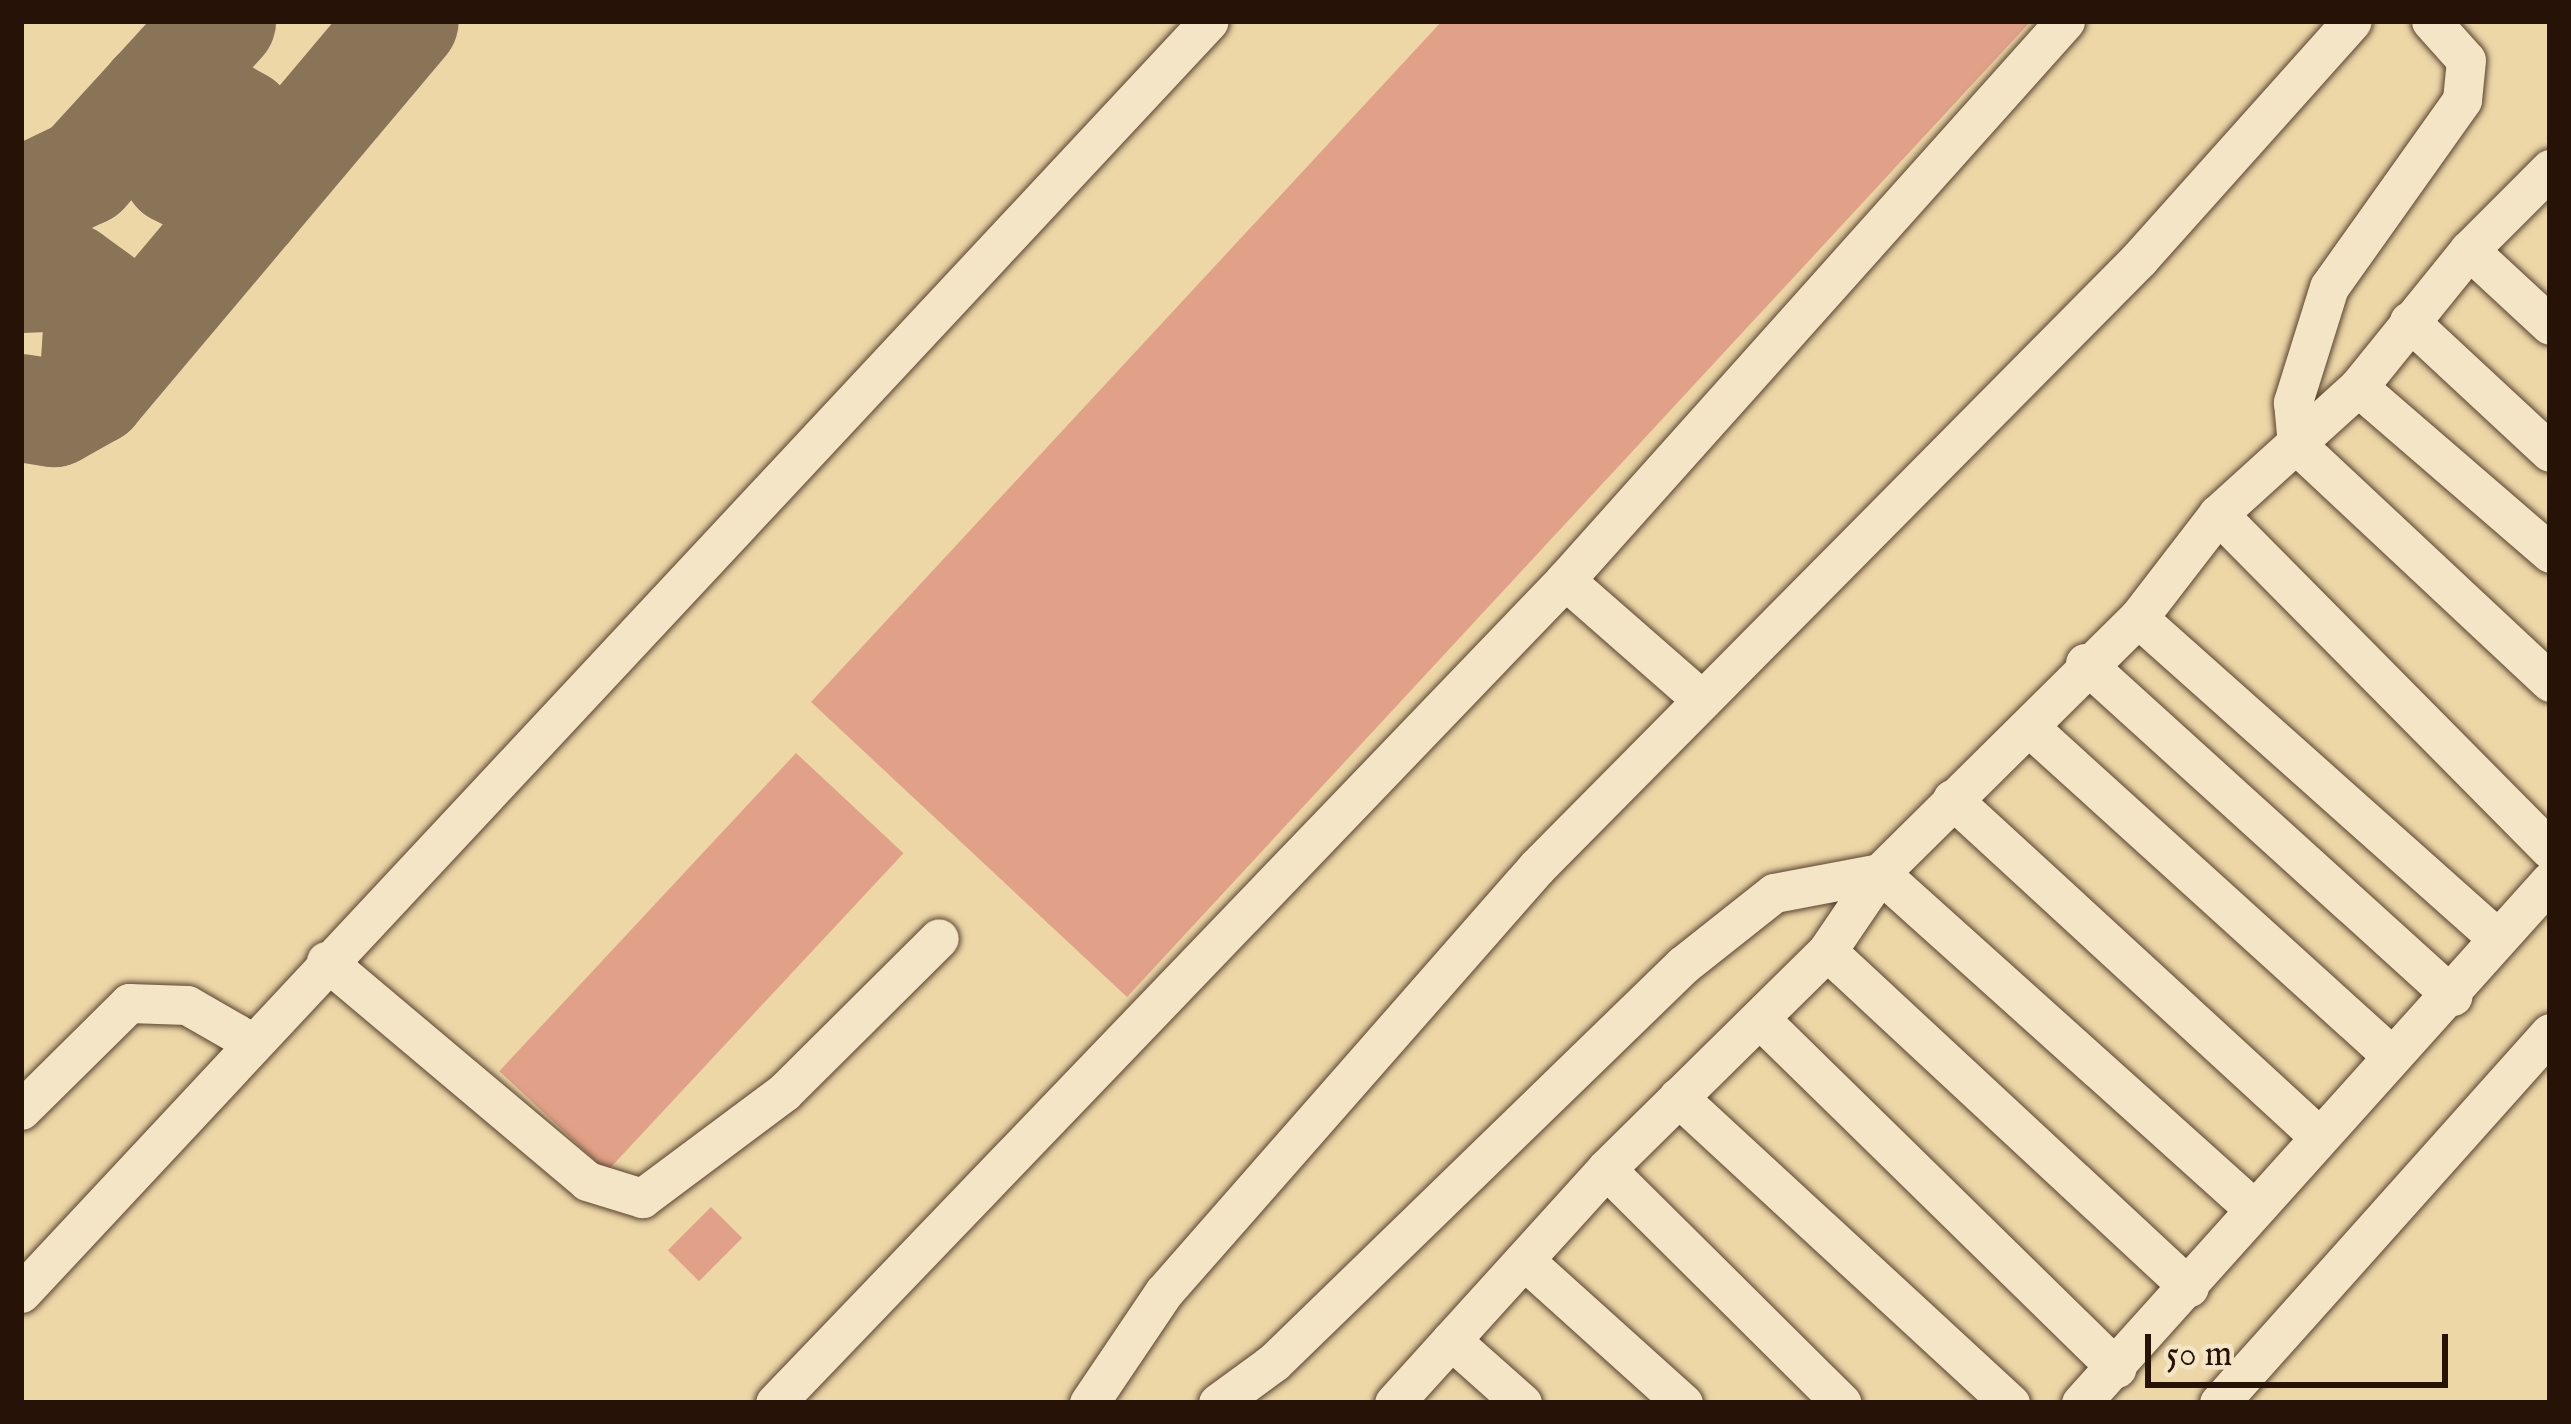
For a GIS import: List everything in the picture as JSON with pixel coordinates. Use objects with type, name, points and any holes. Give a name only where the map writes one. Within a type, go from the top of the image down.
[{"type":"street","points":[[21,1293],[326,961],[1209,21]]},
{"type":"street","points":[[775,1403],[1565,580],[2065,21]]},
{"type":"street","points":[[1089,1403],[1164,1292],[1537,867],[2139,259],[2352,21]]},
{"type":"street","points":[[2431,21],[2466,60],[2462,100],[2329,287],[2293,402],[2297,445],[2550,682]]},
{"type":"street","points":[[1395,1403],[1606,1169],[1827,951],[1880,873],[2029,728],[2085,663],[2138,618],[2218,514],[2358,388],[2469,250],[2550,170]]},
{"type":"street","points":[[2469,250],[2550,326]]},
{"type":"street","points":[[2409,321],[2550,452]]},
{"type":"street","points":[[2358,388],[2550,553]]},
{"type":"street","points":[[2218,514],[2550,849]]},
{"type":"street","points":[[1565,580],[1702,700]]},
{"type":"street","points":[[2138,618],[2497,938]]},
{"type":"street","points":[[2085,663],[2452,996]]},
{"type":"street","points":[[2029,728],[2391,1055]]},
{"type":"street","points":[[1952,799],[2316,1134]]},
{"type":"street","points":[[1880,873],[2254,1209]]},
{"type":"street","points":[[1218,1403],[1274,1363],[1611,1032],[1774,893],[1880,873]]},
{"type":"street","points":[[2081,1403],[2189,1286],[2316,1134],[2452,996],[2550,881]]},
{"type":"street","points":[[326,961],[586,1181],[642,1198],[784,1092],[938,938]]},
{"type":"street","points":[[1827,951],[2189,1286]]},
{"type":"street","points":[[21,1110],[129,1003],[188,1005],[253,1042]]},
{"type":"street","points":[[1760,1019],[2116,1368]]},
{"type":"street","points":[[2219,1403],[2550,1033]]},
{"type":"street","points":[[1678,1097],[2010,1403]]},
{"type":"street","points":[[1606,1169],[1842,1403]]},
{"type":"street","points":[[1524,1260],[1683,1403]]},
{"type":"street","points":[[1451,1340],[1522,1403]]},
{"type":"building","points":[[1442,21],[2031,21],[1127,997],[811,702]]},
{"type":"building","points":[[796,753],[904,853],[607,1171],[499,1071]]},
{"type":"building","points":[[711,1207],[742,1238],[699,1281],[668,1250]]},
{"type":"taxiway","points":[[21,202],[84,172],[222,21]]},
{"type":"taxiway","points":[[21,408],[54,413],[93,391],[405,21]]},
{"type":"taxiway","points":[[248,207],[177,171],[154,95],[206,103],[241,123],[259,146],[267,183]]},
{"type":"taxiway","points":[[21,279],[69,277],[99,299],[93,391]]}]
